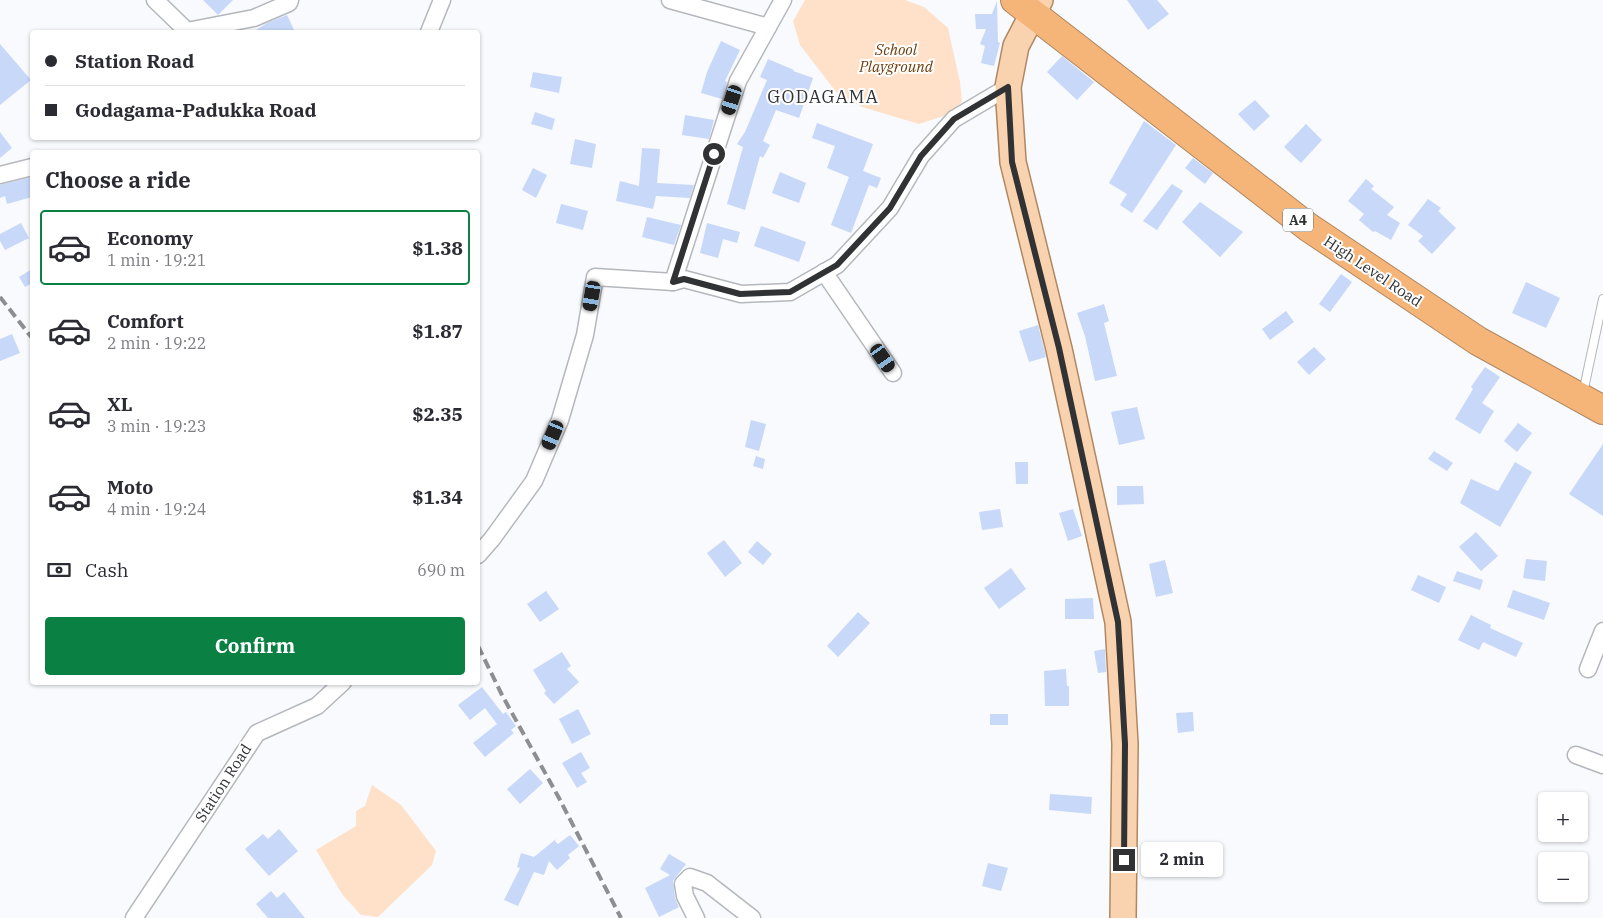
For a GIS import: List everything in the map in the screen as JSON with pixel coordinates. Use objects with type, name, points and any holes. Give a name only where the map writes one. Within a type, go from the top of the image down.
[{"type":"highway","name":"High Level Road","points":[[1029,5],[1308,227],[1478,341],[1593,404]]},
{"type":"main road","points":[[1029,5],[1016,46],[1008,87],[1012,162],[1059,348],[1118,622],[1125,744],[1123,918]]},
{"type":"street","points":[[155,0],[186,30]]},
{"type":"street","points":[[192,30],[254,18],[290,3],[290,0]]},
{"type":"street","points":[[430,30],[442,0]]},
{"type":"street","points":[[670,0],[768,27]]},
{"type":"street","points":[[673,282],[738,81],[783,0]]},
{"type":"street","points":[[480,553],[534,481],[560,420],[585,334],[595,277],[673,282],[684,279],[740,294],[790,292],[837,265],[890,208],[921,156],[954,119],[1008,87]]},
{"type":"street","points":[[0,175],[30,168]]},
{"type":"street","points":[[824,272],[893,373]]},
{"type":"street","points":[[1588,668],[1603,631]]},
{"type":"street","name":"Station Road","points":[[134,918],[257,733],[318,706],[341,685]]},
{"type":"street","points":[[1576,755],[1603,765]]},
{"type":"street","points":[[696,918],[685,896],[683,884],[690,877],[707,883],[752,918]]},
{"type":"lane","points":[[1593,404],[1603,299]]},
{"type":"green space","name":"School Playground","points":[[805,0],[905,0],[924,7],[948,28],[960,82],[962,102],[947,115],[919,124],[862,107],[837,93],[800,45],[793,21]]},
{"type":"green space","points":[[372,785],[401,805],[436,851],[432,865],[378,917],[361,915],[342,894],[316,850],[356,826],[356,811],[365,806]]},
{"type":"building","points":[[203,0],[233,0],[218,15]]},
{"type":"building","points":[[1127,0],[1157,0],[1169,14],[1148,30]]},
{"type":"building","points":[[997,1],[998,42],[1000,43],[994,66],[981,63],[985,46],[980,44],[986,29],[976,29],[975,14],[992,14]]},
{"type":"building","points":[[287,15],[294,30],[256,30],[267,23]]},
{"type":"building","points":[[721,41],[740,50],[725,81],[727,82],[722,99],[701,93],[707,72]]},
{"type":"building","points":[[0,44],[30,81],[0,105]]},
{"type":"building","points":[[1062,56],[1094,82],[1077,100],[1047,72]]},
{"type":"building","points":[[768,59],[813,78],[799,118],[776,110],[763,141],[770,145],[763,158],[760,156],[745,210],[727,204],[743,147],[737,144],[745,132],[767,80],[760,77]]},
{"type":"building","points":[[533,72],[562,77],[559,93],[530,87]]},
{"type":"building","points":[[1255,100],[1270,116],[1254,131],[1238,114]]},
{"type":"building","points":[[535,112],[555,119],[552,130],[531,124]]},
{"type":"building","points":[[685,115],[714,120],[709,139],[682,135]]},
{"type":"building","points":[[1144,121],[1176,145],[1132,213],[1120,205],[1127,194],[1109,183]]},
{"type":"building","points":[[817,123],[873,144],[863,171],[881,178],[877,188],[869,185],[851,233],[831,225],[849,177],[827,168],[835,146],[812,138]]},
{"type":"building","points":[[1306,124],[1322,140],[1301,163],[1284,147]]},
{"type":"building","points":[[0,132],[12,148],[0,158]]},
{"type":"building","points":[[575,139],[596,144],[592,168],[570,164]]},
{"type":"building","points":[[642,148],[660,149],[657,183],[694,185],[690,198],[656,196],[653,209],[616,201],[620,181],[639,186]]},
{"type":"building","points":[[1193,158],[1213,173],[1205,184],[1185,168]]},
{"type":"building","points":[[533,168],[547,175],[536,198],[522,190]]},
{"type":"building","points":[[780,172],[806,183],[799,203],[772,193]]},
{"type":"building","points":[[30,178],[30,198],[7,204],[5,196],[0,198],[0,185]]},
{"type":"building","points":[[1366,179],[1374,186],[1371,189],[1394,207],[1387,215],[1400,223],[1391,240],[1375,231],[1373,232],[1359,220],[1364,214],[1348,201]]},
{"type":"building","points":[[1172,184],[1183,191],[1157,230],[1143,221]]},
{"type":"building","points":[[1428,199],[1441,208],[1438,211],[1456,228],[1432,254],[1418,241],[1423,236],[1408,225]]},
{"type":"building","points":[[1200,202],[1243,232],[1220,257],[1182,222]]},
{"type":"building","points":[[561,204],[588,211],[583,230],[556,223]]},
{"type":"building","points":[[647,217],[681,225],[674,245],[642,237]]},
{"type":"building","points":[[21,223],[29,238],[5,250],[0,241],[0,234]]},
{"type":"building","points":[[707,223],[740,232],[737,243],[723,239],[718,258],[700,253]]},
{"type":"building","points":[[761,226],[806,242],[799,262],[754,246]]},
{"type":"building","points":[[30,270],[30,284],[25,287],[19,277]]},
{"type":"building","points":[[1341,274],[1352,282],[1330,312],[1319,304]]},
{"type":"building","points":[[1526,282],[1560,298],[1546,328],[1512,313]]},
{"type":"building","points":[[1104,304],[1109,321],[1104,323],[1117,376],[1095,381],[1085,336],[1077,313]]},
{"type":"building","points":[[1286,311],[1294,322],[1270,340],[1262,329]]},
{"type":"building","points":[[1038,325],[1046,357],[1029,362],[1019,331]]},
{"type":"building","points":[[12,334],[20,353],[0,361],[0,339]]},
{"type":"building","points":[[1314,347],[1326,359],[1309,375],[1297,362]]},
{"type":"building","points":[[1485,367],[1500,377],[1482,403],[1494,411],[1480,434],[1455,419],[1473,389],[1471,387]]},
{"type":"building","points":[[1137,407],[1145,439],[1119,445],[1111,412]]},
{"type":"building","points":[[751,420],[766,424],[759,451],[745,447]]},
{"type":"building","points":[[1518,423],[1532,433],[1517,452],[1504,441]]},
{"type":"building","points":[[1603,444],[1603,516],[1569,494]]},
{"type":"building","points":[[1434,451],[1453,463],[1447,471],[1428,459]]},
{"type":"building","points":[[756,456],[765,459],[763,469],[753,466]]},
{"type":"building","points":[[1015,462],[1028,462],[1028,484],[1016,484]]},
{"type":"building","points":[[1515,462],[1532,472],[1500,527],[1460,503],[1471,479],[1498,491]]},
{"type":"building","points":[[1117,486],[1143,486],[1144,504],[1117,505]]},
{"type":"building","points":[[1000,509],[1003,527],[982,530],[979,512]]},
{"type":"building","points":[[1073,509],[1082,536],[1068,541],[1059,513]]},
{"type":"building","points":[[1476,532],[1498,556],[1481,571],[1459,547]]},
{"type":"building","points":[[724,540],[742,563],[725,577],[707,553]]},
{"type":"building","points":[[757,541],[772,554],[763,565],[748,552]]},
{"type":"building","points":[[1526,559],[1547,561],[1545,581],[1523,578]]},
{"type":"building","points":[[1165,560],[1173,593],[1156,597],[1149,564]]},
{"type":"building","points":[[1011,568],[1026,589],[999,609],[984,588]]},
{"type":"building","points":[[1457,571],[1483,580],[1480,590],[1453,581]]},
{"type":"building","points":[[1418,575],[1446,587],[1439,603],[1411,590]]},
{"type":"building","points":[[1513,590],[1550,603],[1544,620],[1507,607]]},
{"type":"building","points":[[546,591],[559,609],[540,622],[527,604]]},
{"type":"building","points":[[1093,598],[1094,619],[1065,619],[1065,599]]},
{"type":"building","points":[[858,612],[870,623],[838,657],[827,646]]},
{"type":"building","points":[[1471,615],[1491,625],[1490,628],[1523,643],[1516,657],[1483,642],[1479,650],[1458,640]]},
{"type":"building","points":[[1105,649],[1106,672],[1098,673],[1094,651]]},
{"type":"building","points":[[562,652],[571,666],[567,669],[579,682],[554,704],[544,693],[546,691],[533,670]]},
{"type":"building","points":[[1066,669],[1067,686],[1069,686],[1069,706],[1045,706],[1044,671]]},
{"type":"building","points":[[482,687],[503,714],[506,712],[516,726],[511,730],[514,733],[485,757],[473,743],[497,724],[485,708],[470,720],[458,705]]},
{"type":"building","points":[[578,709],[591,734],[572,744],[559,719]]},
{"type":"building","points":[[1193,712],[1194,731],[1178,733],[1176,713]]},
{"type":"building","points":[[990,714],[1008,714],[1008,725],[990,725]]},
{"type":"building","points":[[581,752],[590,768],[581,773],[587,782],[577,788],[562,763]]},
{"type":"building","points":[[530,769],[543,783],[520,804],[507,789]]},
{"type":"building","points":[[1050,794],[1092,797],[1091,814],[1049,810]]},
{"type":"building","points":[[279,829],[298,851],[269,876],[245,849],[263,834],[268,839]]},
{"type":"building","points":[[570,835],[579,846],[568,855],[570,858],[557,870],[549,861],[544,875],[534,872],[518,906],[504,900],[520,868],[517,867],[521,853],[534,857],[556,839],[555,841],[558,844]]},
{"type":"building","points":[[669,854],[686,864],[673,881],[675,898],[679,907],[659,917],[645,888],[670,875],[660,869]]},
{"type":"building","points":[[988,863],[1008,868],[1001,891],[982,886]]},
{"type":"building","points":[[271,891],[277,898],[284,892],[305,918],[268,918],[256,904]]},
{"type":"railway","points":[[0,297],[30,335]]},
{"type":"railway","points":[[480,650],[621,918]]},
{"type":"district","name":"GODAGAMA","points":[[823,96]]},
{"type":"route","points":[[714,154],[673,282],[684,279],[740,294],[790,292],[837,265],[890,208],[921,156],[954,119],[1008,87],[1012,162],[1059,348],[1118,622],[1125,744],[1124,860]]}]
